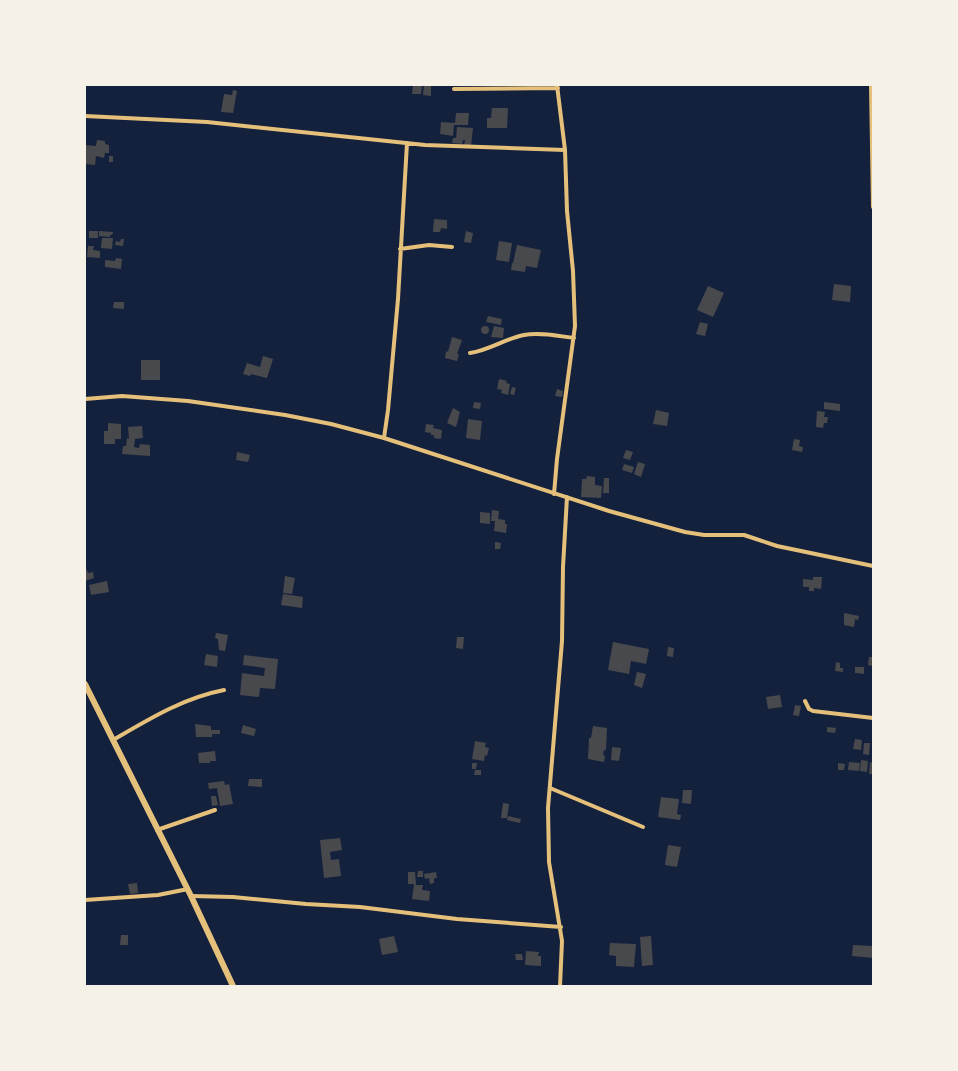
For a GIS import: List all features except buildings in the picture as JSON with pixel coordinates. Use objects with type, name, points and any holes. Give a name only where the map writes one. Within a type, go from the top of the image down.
[{"type":"street","points":[[870,85],[873,207]]},
{"type":"street","points":[[454,89],[557,86],[565,150],[567,211],[573,271],[574,338],[557,459],[554,494]]},
{"type":"street","points":[[85,116],[207,122],[408,143],[565,150]]},
{"type":"street","points":[[384,438],[398,299],[400,249],[408,143]]},
{"type":"street","points":[[400,249],[429,244],[452,247]]},
{"type":"street","points":[[470,353],[489,349],[512,338],[526,335],[541,334],[574,338]]},
{"type":"street","points":[[85,399],[122,396],[188,401],[285,415],[331,424],[384,438],[609,511],[685,532],[704,535],[744,535],[777,546],[873,566]]},
{"type":"street","points":[[560,986],[562,966],[561,927],[549,862],[548,808],[562,641],[564,526],[567,497]]},
{"type":"street","points":[[85,684],[87,694],[113,740],[188,889],[233,986]]},
{"type":"street","points":[[113,740],[181,702],[195,696],[224,690]]},
{"type":"street","points":[[805,701],[809,709],[813,711],[873,718]]},
{"type":"street","points":[[550,788],[643,827]]},
{"type":"street","points":[[157,830],[215,810]]},
{"type":"street","points":[[85,900],[158,895],[188,889]]},
{"type":"street","points":[[191,896],[234,897],[306,904],[360,907],[457,919],[561,927]]}]
